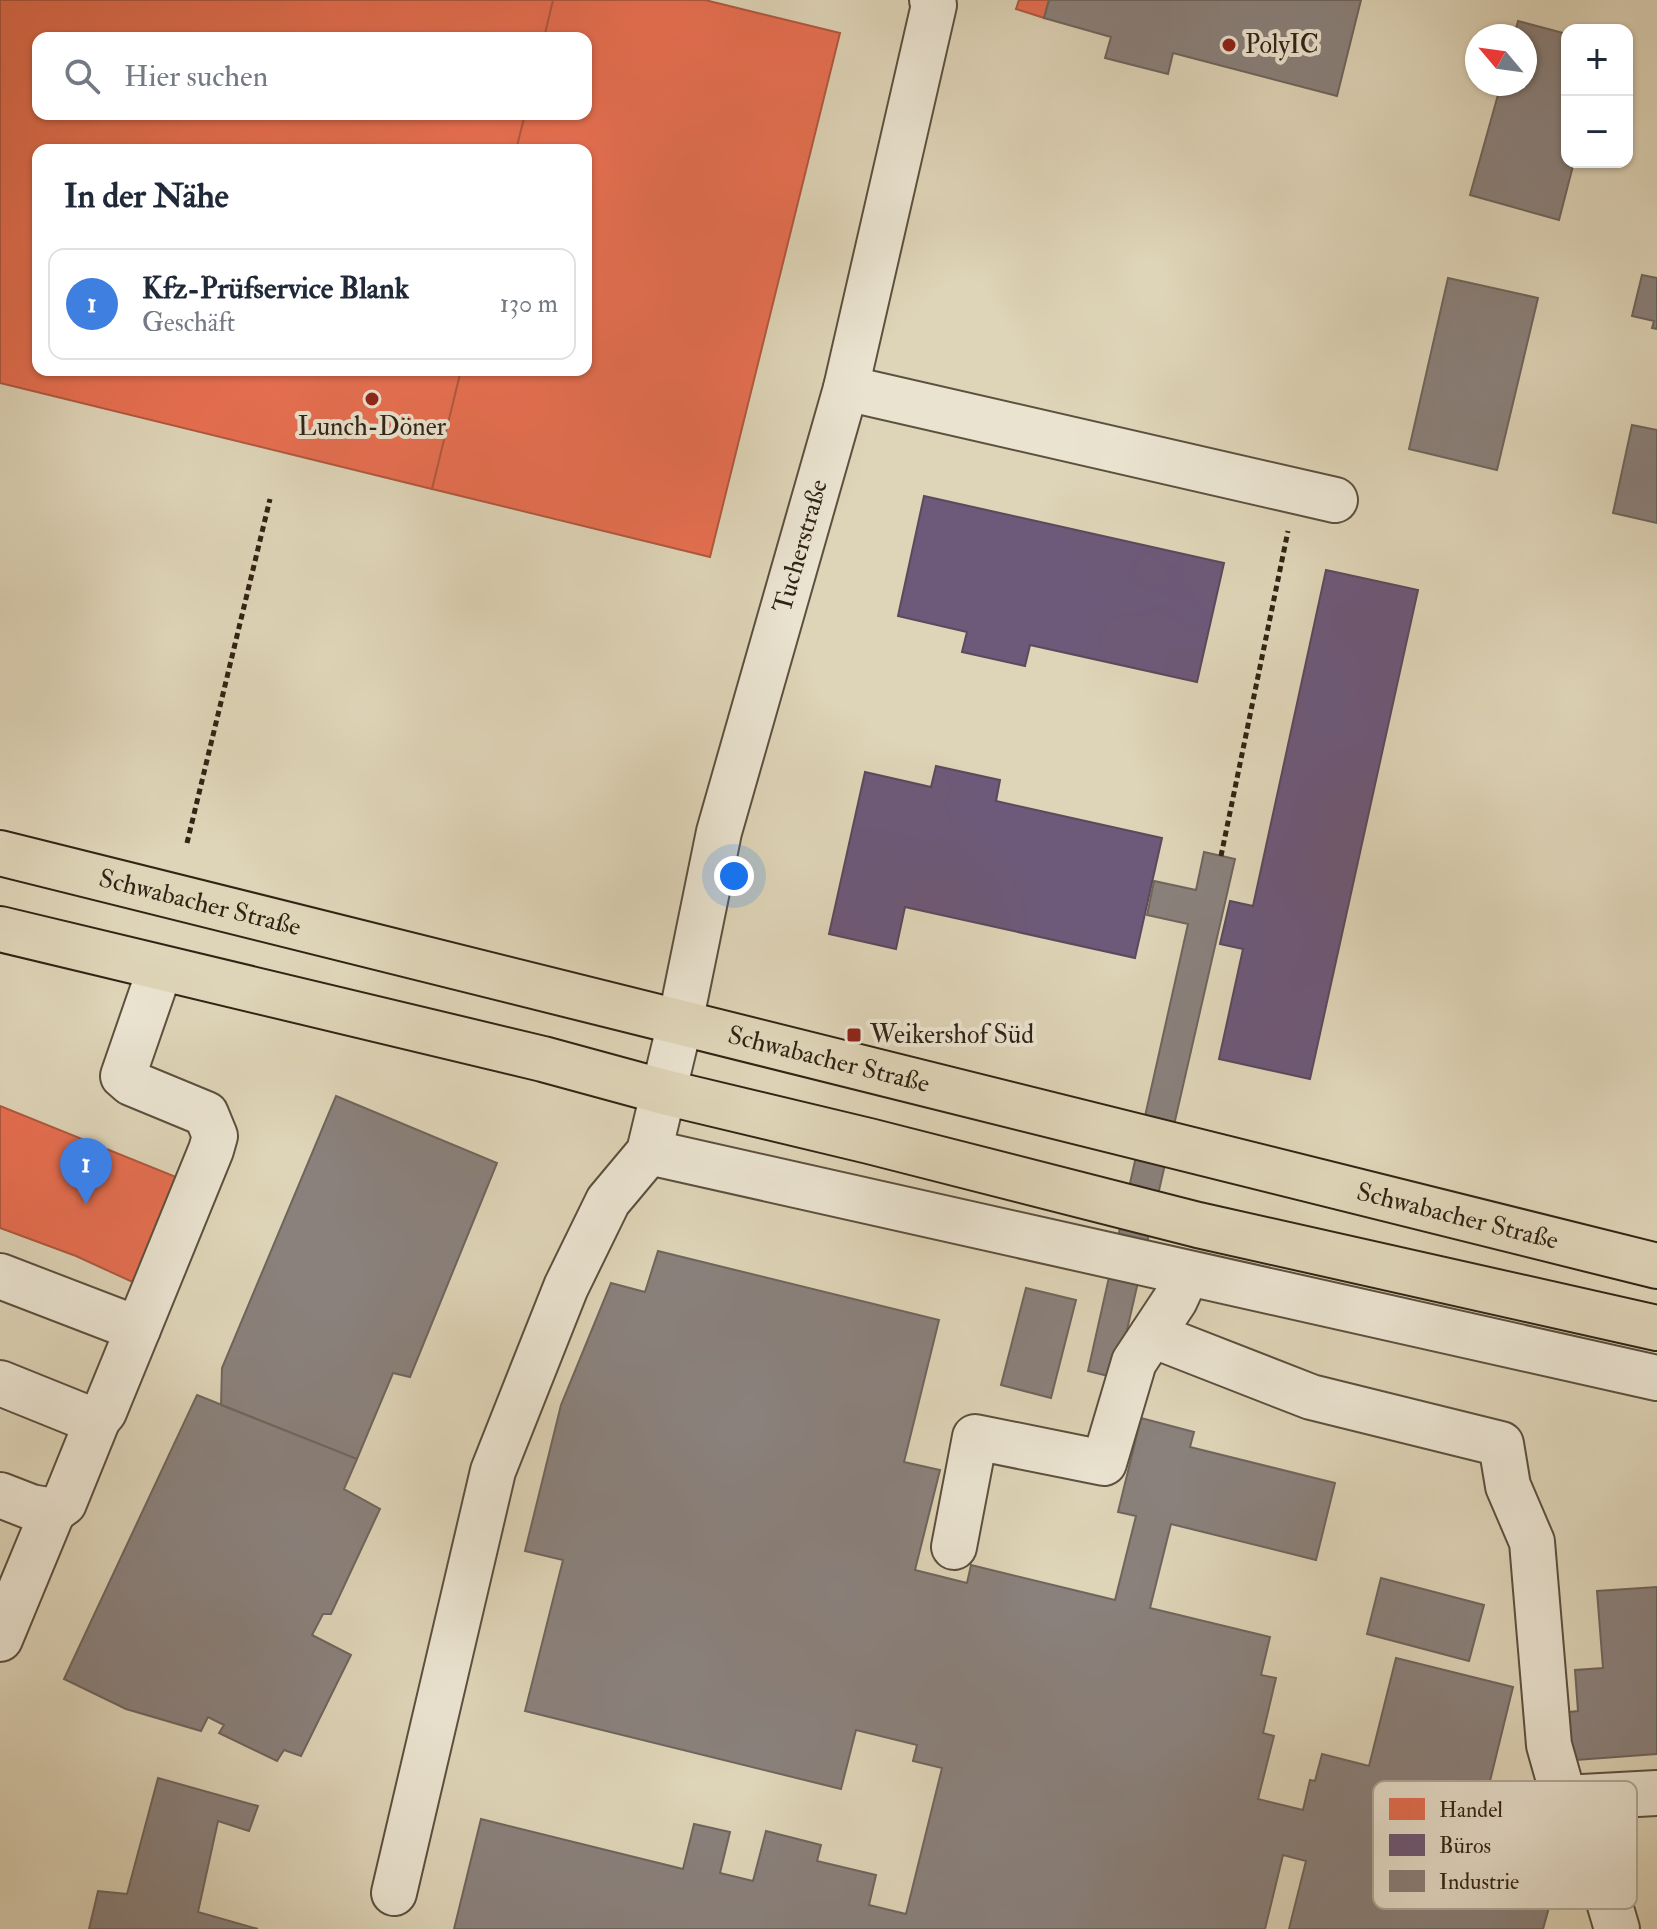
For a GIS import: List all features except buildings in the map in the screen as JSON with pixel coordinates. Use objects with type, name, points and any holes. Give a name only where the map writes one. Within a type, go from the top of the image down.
[{"type":"main road","name":"Schwabacher Straße","points":[[0,853],[1657,1266]]},
{"type":"main road","points":[[0,929],[543,1059],[1198,1225],[1657,1328]]},
{"type":"street","name":"Tucherstraße","points":[[649,1152],[680,1023],[719,832],[846,388],[934,5],[932,0]]},
{"type":"street","points":[[846,388],[1316,496]]},
{"type":"street","points":[[0,1639],[53,1511],[64,1503],[98,1419],[104,1412],[215,1136],[206,1114],[131,1083],[123,1076],[160,969]]},
{"type":"street","points":[[394,1893],[493,1471],[566,1287],[602,1213],[608,1201],[649,1152],[1657,1378]]},
{"type":"street","points":[[954,1547],[975,1437],[1104,1463],[1134,1362],[1175,1300],[1187,1274]]},
{"type":"street","points":[[0,1276],[138,1329]]},
{"type":"street","points":[[1152,1335],[1311,1397],[1501,1444],[1508,1486],[1532,1542],[1549,1745],[1559,1781]]},
{"type":"street","points":[[0,1383],[87,1418],[98,1419]]},
{"type":"street","points":[[0,1495],[31,1507],[53,1511]]},
{"type":"street","points":[[1637,1794],[1657,1793]]},
{"type":"street","points":[[1611,1909],[1617,1929]]},
{"type":"path","points":[[1221,856],[1316,496]]},
{"type":"path","points":[[187,843],[270,499]]},
{"type":"place","name":"PolyIC","points":[[1229,45]]},
{"type":"place","name":"Lunch-Döner","points":[[372,399]]},
{"type":"place","name":"Weikershof Süd","points":[[854,1035]]},
{"type":"place","name":"Kfz-Prüfservice Blank","points":[[86,1204]]}]
